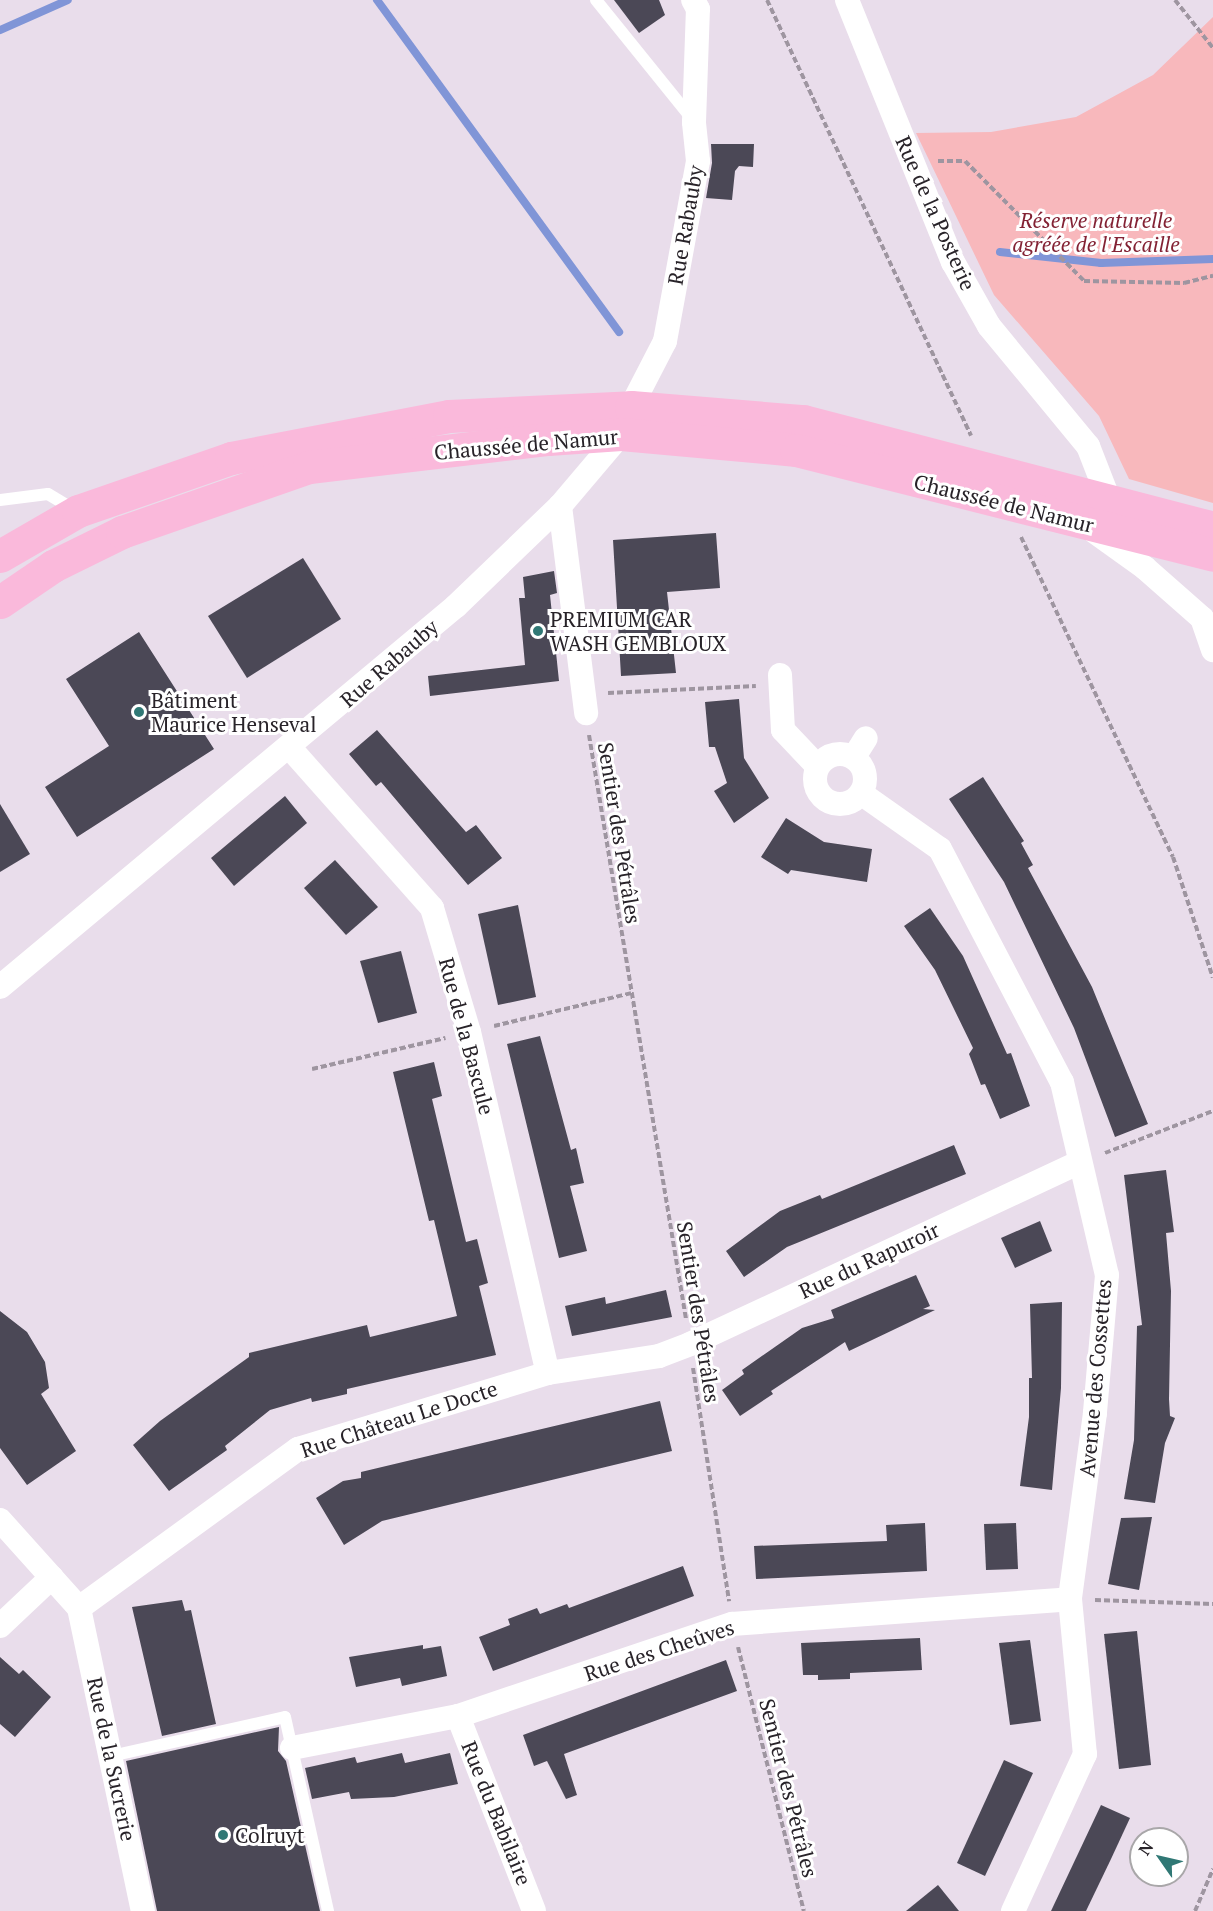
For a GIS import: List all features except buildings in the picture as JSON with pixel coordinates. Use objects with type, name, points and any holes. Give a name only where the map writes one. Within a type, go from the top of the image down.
[{"type":"main road","name":"Chaussée de Namur","points":[[0,556],[78,511],[231,458],[370,429],[449,416],[803,421],[1213,528]]},
{"type":"main road","name":"Chaussée de Namur","points":[[0,602],[53,567],[122,532],[309,467],[626,420],[796,450],[1213,555]]},
{"type":"street","name":"Rue Rabauby","points":[[0,987],[290,748],[456,606],[560,506],[626,420],[665,341],[698,161],[694,122],[698,9],[693,0]]},
{"type":"street","name":"Rue de la Posterie","points":[[847,0],[953,262],[989,326],[1088,446],[1108,500]]},
{"type":"street","points":[[560,506],[585,704]]},
{"type":"street","points":[[1082,522],[1208,614],[1213,650]]},
{"type":"street","points":[[780,680],[783,730],[817,766]]},
{"type":"street","name":"Rue de la Bascule","points":[[290,748],[432,908],[469,1032],[548,1373]]},
{"type":"street","points":[[860,748],[866,774],[862,794],[838,806],[816,792],[817,766],[827,756],[860,748]]},
{"type":"street","name":"Avenue des Cossettes","points":[[862,794],[940,849],[1062,1082],[1107,1275],[1095,1413],[1070,1599],[1085,1754],[1013,1911]]},
{"type":"street","name":"Rue du Rapuroir","points":[[659,1356],[690,1344],[1079,1162]]},
{"type":"street","name":"Rue Château Le Docte","points":[[79,1608],[298,1449],[548,1373],[659,1356]]},
{"type":"street","points":[[0,1520],[79,1608]]},
{"type":"street","points":[[0,1626],[52,1577]]},
{"type":"street","name":"Rue des Cheûves","points":[[292,1748],[458,1716],[732,1624],[1070,1599]]},
{"type":"street","name":"Rue de la Sucrerie","points":[[79,1608],[143,1911]]},
{"type":"street","name":"Rue du Babilaire","points":[[458,1716],[534,1911]]},
{"type":"lane","points":[[596,0],[694,122]]},
{"type":"lane","points":[[0,500],[48,494],[78,511]]},
{"type":"lane","points":[[111,1756],[285,1717],[328,1911]]},
{"type":"path","points":[[767,0],[964,420]]},
{"type":"path","points":[[1175,0],[1213,48]]},
{"type":"path","points":[[912,161],[965,161],[1084,281],[1184,283],[1213,276]]},
{"type":"path","points":[[1023,541],[1173,856],[1213,978]]},
{"type":"path","points":[[585,704],[780,680]]},
{"type":"path","name":"Sentier des Pétrâles","points":[[585,704],[690,1344],[732,1624],[804,1911]]},
{"type":"path","points":[[312,1070],[631,993]]},
{"type":"path","points":[[1079,1162],[1213,1111]]},
{"type":"path","points":[[1070,1599],[1213,1604]]},
{"type":"path","points":[[1195,1911],[1213,1869]]},
{"type":"green space","name":"Réserve naturelle agréée de l'Escaille","points":[[1213,17],[1213,503],[1129,479],[1099,416],[994,295],[916,133],[991,132],[1076,117],[1153,75]]},
{"type":"waterway","points":[[0,30],[68,0]]},
{"type":"waterway","points":[[377,0],[619,332]]},
{"type":"waterway","points":[[1000,252],[1101,263],[1213,259]]},
{"type":"place","name":"PREMIUM CAR WASH GEMBLOUX","points":[[538,631]]},
{"type":"place","name":"Bâtiment Maurice Henseval","points":[[139,712]]},
{"type":"place","name":"Colruyt","points":[[223,1835]]}]
